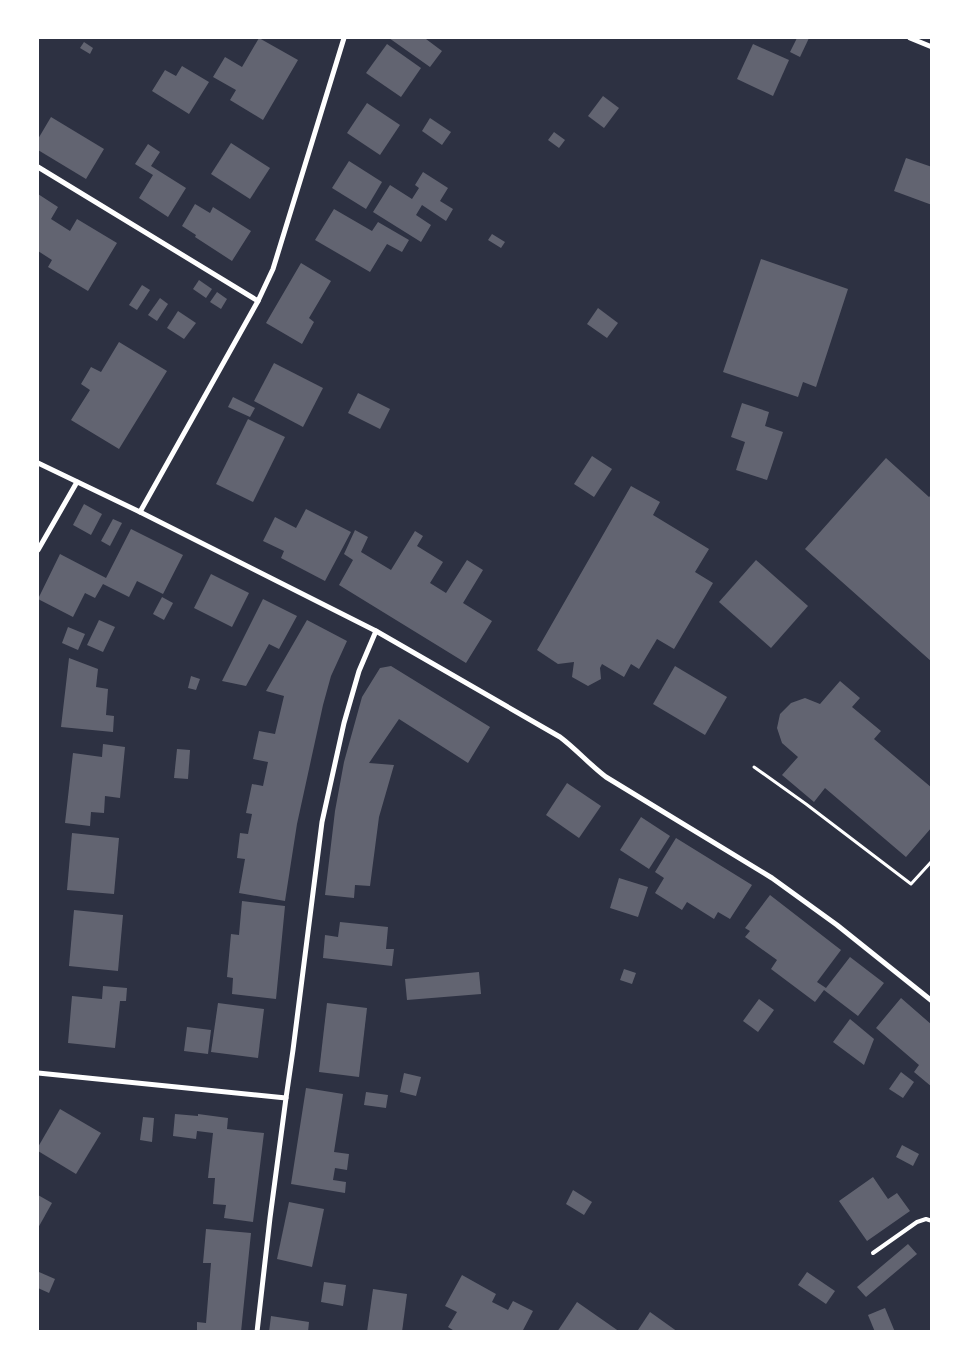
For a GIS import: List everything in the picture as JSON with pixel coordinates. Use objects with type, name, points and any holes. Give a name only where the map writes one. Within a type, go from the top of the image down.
[{"type":"street","points":[[140,512],[258,301],[273,269],[344,38]]},
{"type":"street","points":[[910,38],[932,47]]},
{"type":"street","points":[[38,167],[258,301]]},
{"type":"street","points":[[38,463],[140,512],[376,631],[560,737],[606,777],[772,878],[837,925],[932,1001]]},
{"type":"street","points":[[38,550],[77,482]]},
{"type":"street","points":[[257,1332],[322,822],[344,722],[359,671],[376,631]]},
{"type":"street","points":[[38,1073],[286,1098]]},
{"type":"lane","points":[[873,1253],[917,1222],[926,1219],[932,1221]]},
{"type":"path","points":[[754,767],[911,884],[932,861]]},
{"type":"building","points":[[259,38],[298,60],[263,120],[230,100],[236,90],[213,77],[225,57],[242,67]]},
{"type":"building","points":[[389,38],[427,38],[442,51],[430,67]]},
{"type":"building","points":[[797,38],[809,38],[800,57],[790,52]]},
{"type":"building","points":[[84,42],[93,48],[90,54],[80,48]]},
{"type":"building","points":[[387,44],[421,68],[401,97],[366,73]]},
{"type":"building","points":[[753,44],[789,60],[773,96],[737,79]]},
{"type":"building","points":[[182,66],[209,82],[189,114],[152,91],[165,70],[176,76]]},
{"type":"building","points":[[603,96],[619,108],[604,128],[588,116]]},
{"type":"building","points":[[367,103],[400,125],[380,155],[347,133]]},
{"type":"building","points":[[51,117],[104,149],[86,179],[38,150],[38,139]]},
{"type":"building","points":[[430,118],[451,132],[442,145],[422,131]]},
{"type":"building","points":[[554,132],[565,140],[559,148],[548,140]]},
{"type":"building","points":[[231,143],[270,168],[250,199],[211,174]]},
{"type":"building","points":[[148,144],[160,152],[151,166],[186,188],[168,217],[139,198],[153,175],[135,164]]},
{"type":"building","points":[[906,158],[932,167],[932,205],[894,191]]},
{"type":"building","points":[[349,161],[382,182],[366,209],[332,188]]},
{"type":"building","points":[[423,172],[448,188],[440,201],[453,209],[446,221],[422,205],[416,215],[431,225],[421,242],[373,212],[390,185],[412,199],[419,188],[415,185]]},
{"type":"building","points":[[38,194],[58,207],[51,219],[70,231],[77,219],[117,243],[88,291],[48,267],[52,260],[38,251]]},
{"type":"building","points":[[195,204],[210,213],[213,207],[251,231],[232,261],[195,237],[196,235],[182,226]]},
{"type":"building","points":[[334,209],[372,231],[378,222],[409,240],[402,252],[387,244],[370,272],[315,240]]},
{"type":"building","points":[[492,234],[505,242],[501,248],[488,240]]},
{"type":"building","points":[[761,259],[848,289],[816,387],[803,382],[798,397],[723,372]]},
{"type":"building","points":[[301,263],[331,281],[309,318],[314,322],[302,344],[266,323]]},
{"type":"building","points":[[199,280],[212,289],[206,298],[193,289]]},
{"type":"building","points":[[142,285],[150,290],[137,310],[129,305]]},
{"type":"building","points":[[217,292],[227,299],[221,309],[210,302]]},
{"type":"building","points":[[160,298],[168,304],[157,321],[148,315]]},
{"type":"building","points":[[598,308],[618,323],[607,338],[587,324]]},
{"type":"building","points":[[178,311],[196,323],[184,339],[167,328]]},
{"type":"building","points":[[119,342],[167,371],[119,449],[71,420],[90,390],[81,384],[91,367],[101,372]]},
{"type":"building","points":[[274,363],[323,388],[303,427],[254,401]]},
{"type":"building","points":[[358,393],[390,409],[380,429],[348,413]]},
{"type":"building","points":[[233,397],[255,408],[250,417],[228,407]]},
{"type":"building","points":[[742,403],[769,412],[765,426],[783,432],[767,480],[736,470],[745,442],[731,437]]},
{"type":"building","points":[[248,419],[285,437],[253,502],[216,484]]},
{"type":"building","points":[[592,456],[612,469],[594,497],[574,484]]},
{"type":"building","points":[[886,458],[929,497],[932,494],[932,662],[805,549]]},
{"type":"building","points":[[631,486],[660,502],[653,515],[709,549],[695,572],[713,583],[674,649],[657,639],[639,669],[631,664],[624,677],[602,664],[600,668],[601,679],[588,686],[572,677],[574,662],[558,664],[537,650]]},
{"type":"building","points":[[84,504],[102,514],[91,535],[73,525]]},
{"type":"building","points":[[306,509],[351,532],[325,581],[281,558],[284,551],[263,541],[275,517],[296,528]]},
{"type":"building","points":[[113,519],[122,523],[110,546],[101,541]]},
{"type":"building","points":[[131,529],[183,555],[163,594],[137,581],[129,597],[103,584],[95,598],[85,593],[73,617],[38,599],[60,554],[106,578]]},
{"type":"building","points":[[355,530],[368,537],[361,552],[391,570],[415,531],[423,536],[417,546],[443,562],[430,583],[446,593],[467,560],[483,570],[463,603],[492,621],[466,663],[339,585],[353,560],[344,554]]},
{"type":"building","points":[[756,560],[808,606],[771,648],[719,602]]},
{"type":"building","points":[[211,574],[249,593],[232,627],[194,608]]},
{"type":"building","points":[[162,597],[173,603],[164,620],[153,614]]},
{"type":"building","points":[[263,599],[297,616],[279,649],[269,644],[246,686],[222,681]]},
{"type":"building","points":[[99,620],[115,627],[103,652],[87,645]]},
{"type":"building","points":[[307,620],[347,641],[331,676],[323,705],[297,824],[285,901],[239,893],[245,859],[237,858],[240,833],[248,834],[252,814],[246,813],[252,784],[263,786],[268,762],[253,759],[259,731],[275,734],[284,696],[266,691]]},
{"type":"building","points":[[68,627],[85,634],[78,650],[62,643]]},
{"type":"building","points":[[69,658],[98,669],[96,687],[108,689],[106,715],[114,716],[113,732],[61,727]]},
{"type":"building","points":[[391,666],[490,727],[468,763],[399,719],[369,763],[394,765],[379,817],[370,886],[355,885],[354,898],[325,895],[335,811],[344,762],[362,697],[380,668]]},
{"type":"building","points":[[675,666],[727,697],[705,735],[653,704]]},
{"type":"building","points":[[191,676],[200,679],[196,690],[188,688]]},
{"type":"building","points":[[840,681],[860,698],[852,707],[881,731],[874,739],[932,788],[932,827],[906,857],[825,788],[814,802],[782,775],[798,757],[782,743],[777,728],[780,714],[791,703],[805,698],[820,704]]},
{"type":"building","points":[[103,744],[125,747],[120,798],[105,796],[104,813],[91,812],[90,826],[65,823],[73,753],[102,757]]},
{"type":"building","points":[[177,749],[190,750],[188,779],[174,778]]},
{"type":"building","points":[[567,783],[601,806],[579,838],[546,815]]},
{"type":"building","points":[[641,817],[670,836],[649,869],[620,850]]},
{"type":"building","points":[[72,833],[119,838],[114,894],[67,890]]},
{"type":"building","points":[[676,838],[752,885],[730,919],[718,912],[714,919],[687,902],[682,910],[655,893],[664,878],[655,872]]},
{"type":"building","points":[[619,878],[648,887],[638,917],[610,908]]},
{"type":"building","points":[[770,895],[841,950],[817,982],[826,988],[850,957],[884,983],[858,1016],[824,990],[815,1002],[771,969],[777,960],[745,937],[750,931],[745,928]]},
{"type":"building","points":[[242,901],[285,906],[276,999],[232,994],[233,978],[227,977],[231,934],[239,935]]},
{"type":"building","points":[[74,910],[123,915],[118,971],[69,966]]},
{"type":"building","points":[[340,922],[388,927],[386,949],[394,949],[392,966],[323,958],[325,935],[338,937]]},
{"type":"building","points":[[624,969],[636,973],[632,984],[620,980]]},
{"type":"building","points":[[479,972],[481,994],[407,1000],[405,979]]},
{"type":"building","points":[[103,986],[127,988],[126,1001],[120,1001],[115,1048],[68,1043],[72,996],[102,999]]},
{"type":"building","points":[[901,998],[932,1025],[932,1087],[914,1072],[919,1065],[876,1028]]},
{"type":"building","points":[[759,999],[774,1010],[758,1032],[743,1021]]},
{"type":"building","points":[[218,1003],[264,1009],[258,1058],[211,1052]]},
{"type":"building","points":[[327,1003],[367,1008],[359,1077],[319,1072]]},
{"type":"building","points":[[850,1019],[874,1039],[864,1065],[833,1042]]},
{"type":"building","points":[[187,1027],[211,1030],[208,1054],[184,1051]]},
{"type":"building","points":[[901,1072],[914,1082],[903,1098],[889,1089]]},
{"type":"building","points":[[404,1073],[421,1077],[416,1096],[400,1092]]},
{"type":"building","points":[[306,1088],[343,1094],[334,1152],[349,1154],[347,1170],[335,1168],[333,1180],[346,1182],[345,1193],[291,1184]]},
{"type":"building","points":[[366,1092],[388,1095],[386,1108],[364,1105]]},
{"type":"building","points":[[60,1109],[101,1133],[76,1174],[38,1151],[38,1147]]},
{"type":"building","points":[[175,1114],[198,1116],[198,1114],[228,1118],[227,1129],[264,1133],[253,1222],[224,1218],[226,1205],[213,1204],[215,1178],[208,1178],[213,1133],[197,1131],[196,1139],[173,1136]]},
{"type":"building","points":[[143,1117],[154,1118],[152,1142],[140,1140]]},
{"type":"building","points":[[902,1145],[919,1154],[913,1166],[896,1157]]},
{"type":"building","points":[[873,1177],[888,1199],[897,1193],[910,1211],[867,1241],[839,1201]]},
{"type":"building","points":[[573,1190],[592,1202],[584,1215],[566,1204]]},
{"type":"building","points":[[38,1195],[52,1203],[38,1228]]},
{"type":"building","points":[[289,1202],[324,1209],[312,1267],[277,1259]]},
{"type":"building","points":[[206,1229],[251,1233],[241,1332],[197,1332],[197,1322],[206,1323],[211,1263],[203,1263]]},
{"type":"building","points":[[908,1244],[917,1254],[866,1297],[857,1287]]},
{"type":"building","points":[[39,1272],[55,1279],[49,1293],[38,1288]]},
{"type":"building","points":[[807,1272],[835,1291],[826,1304],[798,1285]]},
{"type":"building","points":[[462,1275],[496,1294],[492,1302],[508,1310],[513,1301],[533,1311],[522,1332],[456,1332],[448,1327],[457,1312],[445,1306]]},
{"type":"building","points":[[324,1282],[346,1285],[343,1306],[321,1302]]},
{"type":"building","points":[[373,1289],[407,1294],[402,1332],[367,1332]]},
{"type":"building","points":[[577,1302],[620,1332],[557,1332]]},
{"type":"building","points":[[885,1308],[895,1332],[875,1332],[868,1315]]},
{"type":"building","points":[[650,1312],[678,1332],[640,1332],[638,1330]]},
{"type":"building","points":[[271,1316],[309,1322],[308,1332],[269,1332]]}]
